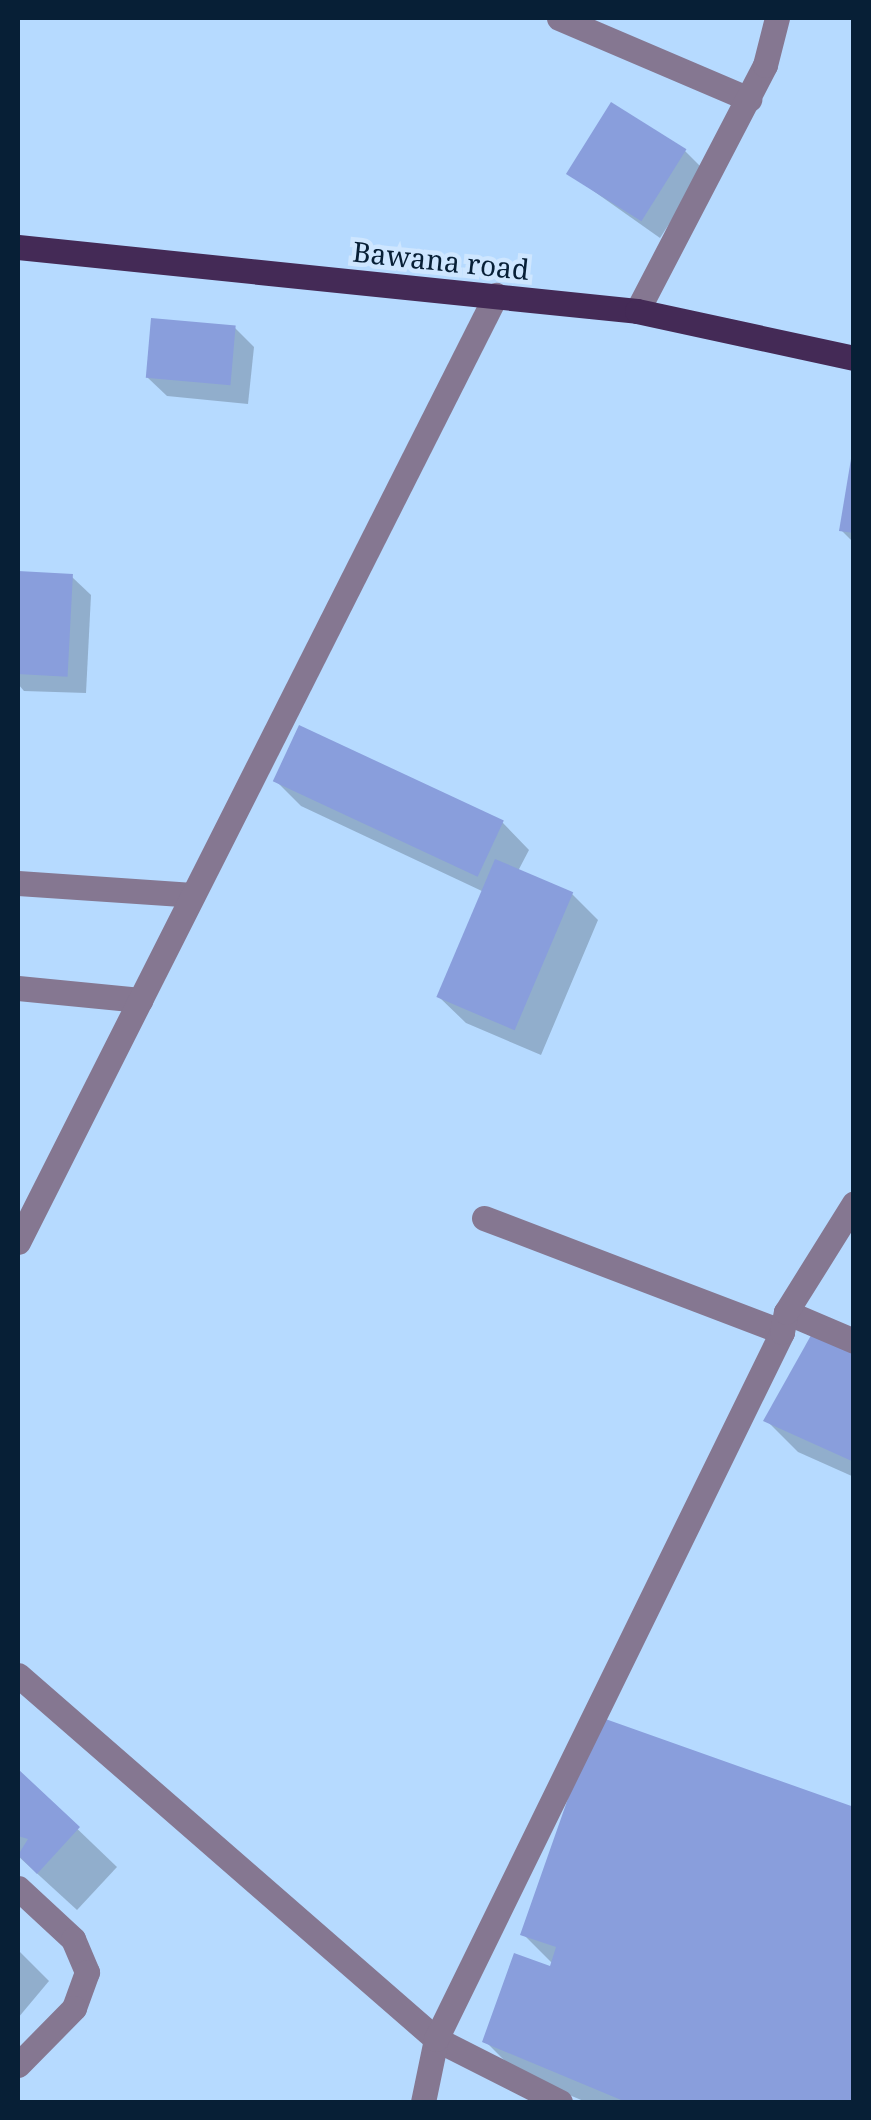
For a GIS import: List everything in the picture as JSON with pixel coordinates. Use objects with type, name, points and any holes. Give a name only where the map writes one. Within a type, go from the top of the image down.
[{"type":"main road","name":"Bawana road","points":[[18,247],[637,311],[854,358]]},
{"type":"street","points":[[559,18],[749,99]]},
{"type":"street","points":[[637,311],[749,99],[777,18]]},
{"type":"street","points":[[18,1242],[496,295]]},
{"type":"street","points":[[18,883],[193,895]]},
{"type":"street","points":[[18,988],[140,1000]]},
{"type":"street","points":[[422,2102],[436,2039],[784,1322],[854,1203]]},
{"type":"street","points":[[484,1218],[784,1322],[854,1341]]},
{"type":"street","points":[[18,1676],[436,2039],[560,2102]]},
{"type":"street","points":[[18,1888],[74,1939],[87,1972],[74,2008],[18,2065]]},
{"type":"building","points":[[611,102],[686,149],[641,221],[566,174]]},
{"type":"building","points":[[151,318],[236,325],[230,385],[146,378]]},
{"type":"building","points":[[854,441],[854,533],[839,531]]},
{"type":"building","points":[[18,571],[73,574],[68,677],[18,674]]},
{"type":"building","points":[[299,725],[504,821],[478,877],[273,781]]},
{"type":"building","points":[[495,859],[573,892],[515,1030],[436,997]]},
{"type":"building","points":[[814,1330],[854,1347],[854,1462],[763,1421]]},
{"type":"building","points":[[597,1716],[854,1807],[854,2102],[626,2102],[482,2042],[514,1953],[550,1966],[556,1947],[520,1935]]},
{"type":"building","points":[[18,1769],[80,1827],[37,1874],[18,1855],[28,1839],[18,1836]]}]
